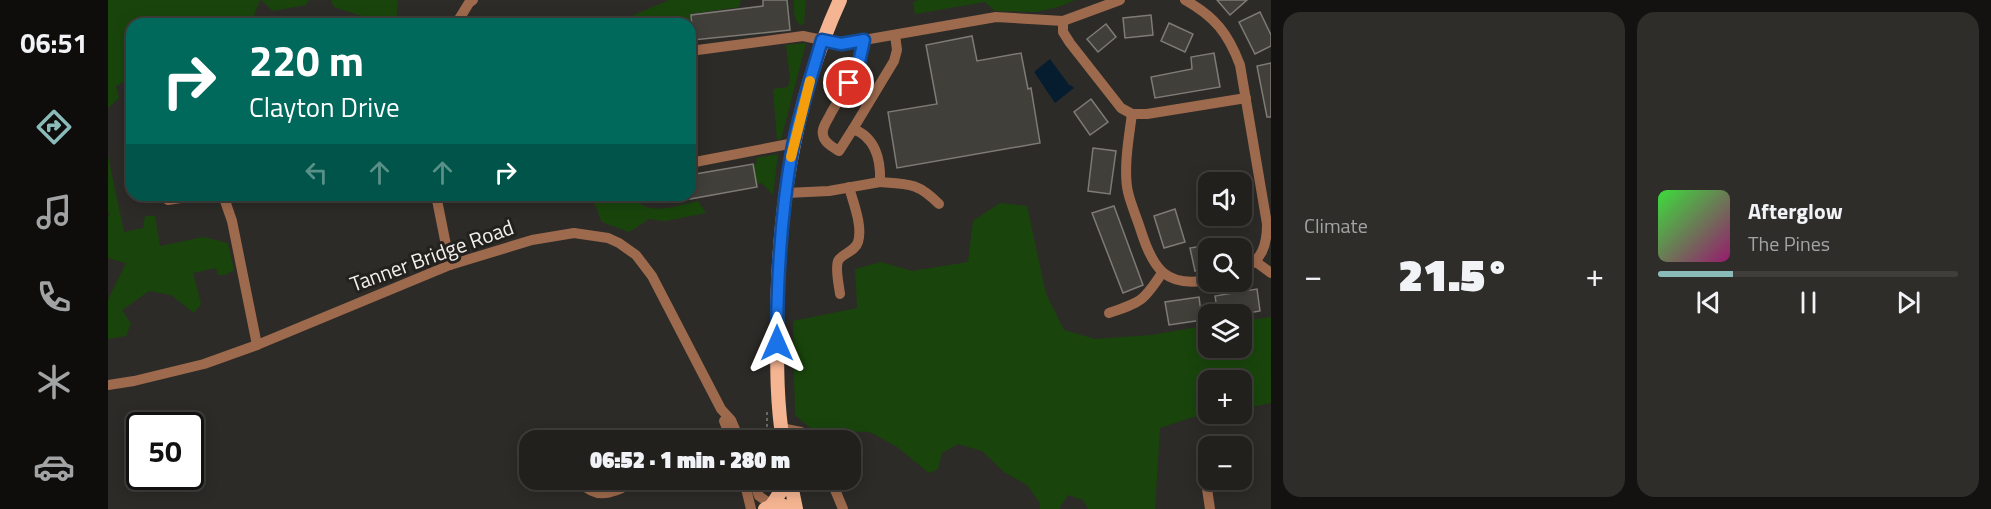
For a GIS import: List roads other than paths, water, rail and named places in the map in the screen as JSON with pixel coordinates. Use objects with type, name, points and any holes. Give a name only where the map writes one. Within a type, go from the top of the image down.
[{"type":"main road","points":[[781,430],[777,400],[777,286],[786,193],[794,143],[822,40],[840,0]]},
{"type":"main road","points":[[769,507],[781,490]]},
{"type":"main road","points":[[769,507],[783,505],[794,509],[791,490]]},
{"type":"street","points":[[460,18],[473,0]]},
{"type":"street","points":[[696,50],[803,36],[841,44],[996,17],[1063,21],[1120,0]]},
{"type":"street","points":[[1185,0],[1201,9],[1222,28],[1233,46],[1240,65],[1267,224],[1267,240],[1263,252],[1252,264]]},
{"type":"street","points":[[1063,21],[1064,32],[1070,43],[1121,108],[1132,114],[1147,114],[1246,98]]},
{"type":"street","points":[[864,40],[859,62],[824,125],[822,133],[825,141],[839,151],[894,61],[897,50],[895,35]]},
{"type":"street","points":[[1132,114],[1127,171],[1128,190],[1148,253],[1154,265],[1162,273],[1185,282],[1198,282]]},
{"type":"street","points":[[853,129],[862,132],[875,148],[880,182]]},
{"type":"street","points":[[696,162],[794,143]]},
{"type":"street","points":[[786,193],[830,191],[880,182],[916,185],[939,204]]},
{"type":"street","points":[[840,294],[837,264],[840,258],[855,248],[858,242],[858,228],[849,186]]},
{"type":"street","points":[[225,201],[232,221],[257,345]]},
{"type":"street","points":[[437,201],[450,266]]},
{"type":"street","name":"Tanner Bridge Road","points":[[108,385],[204,364],[257,345],[450,266],[532,240],[574,233],[591,234],[619,243],[636,255],[652,276],[721,409],[735,430]]},
{"type":"street","points":[[1256,262],[1271,273]]},
{"type":"street","points":[[1109,313],[1137,303],[1148,296],[1162,273]]},
{"type":"street","name":"Tanner Bridge Road","points":[[721,409],[727,430]]},
{"type":"street","points":[[590,490],[609,493],[618,490]]},
{"type":"street","points":[[746,490],[751,509]]},
{"type":"street","points":[[757,490],[769,507]]},
{"type":"street","points":[[835,490],[843,509]]},
{"type":"street","points":[[1207,490],[1210,509]]},
{"type":"water","points":[[1050,59],[1070,86],[1074,88],[1055,103],[1034,72]]}]
